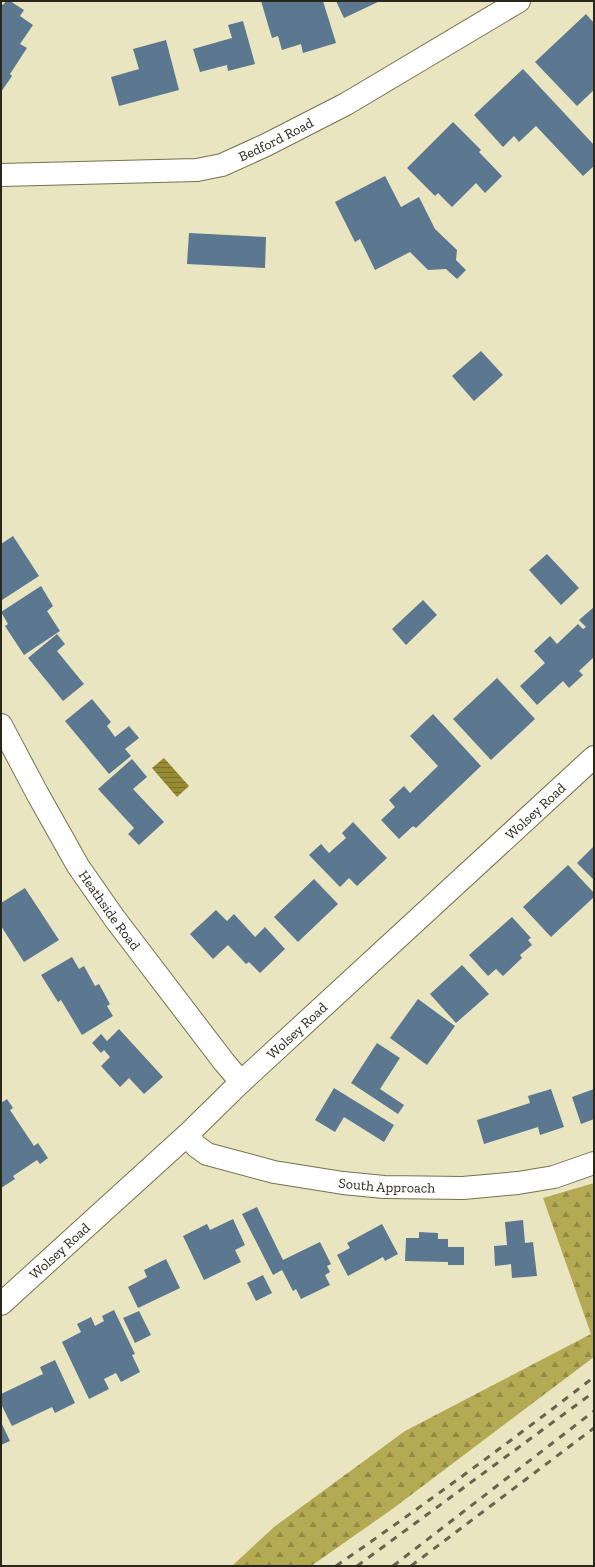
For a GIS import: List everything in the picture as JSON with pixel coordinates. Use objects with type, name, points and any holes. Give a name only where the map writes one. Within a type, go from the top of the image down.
[{"type":"street","name":"Bedford Road","points":[[1,175],[197,170],[222,165],[266,145],[346,104],[519,1]]},
{"type":"street","name":"Heathside Road","points":[[1,725],[37,794],[78,866],[115,919],[224,1062],[241,1082]]},
{"type":"street","name":"Wolsey Road","points":[[1,1304],[187,1135],[241,1082],[594,757]]},
{"type":"street","name":"South Approach","points":[[187,1135],[196,1146],[207,1154],[274,1172],[343,1183],[384,1187],[463,1188],[518,1183],[554,1177],[594,1163]]},
{"type":"green space","points":[[594,1183],[594,1357],[391,1510],[311,1566],[232,1566],[274,1527],[405,1431],[591,1334],[543,1198]]},
{"type":"shaded area","points":[[164,758],[189,786],[177,797],[152,768]]},
{"type":"building","points":[[6,1],[10,1],[24,10],[20,16],[33,25],[20,44],[27,48],[10,74],[12,76],[1,92],[1,4],[3,5]]},
{"type":"building","points":[[261,1],[323,1],[336,43],[303,53],[301,44],[282,50],[278,36],[272,38]]},
{"type":"building","points":[[336,1],[380,1],[344,18]]},
{"type":"building","points":[[586,14],[594,23],[594,90],[577,106],[535,62]]},
{"type":"building","points":[[243,21],[255,64],[228,71],[227,65],[200,72],[193,49],[232,38],[228,25]]},
{"type":"building","points":[[166,40],[179,90],[119,106],[111,77],[139,69],[133,49]]},
{"type":"building","points":[[523,69],[594,145],[594,166],[583,176],[536,126],[519,142],[514,136],[503,147],[474,115]]},
{"type":"building","points":[[453,122],[481,150],[479,152],[502,176],[485,193],[476,183],[452,207],[438,193],[435,196],[407,168]]},
{"type":"building","points":[[385,176],[401,207],[419,197],[435,229],[457,250],[456,260],[466,270],[457,279],[446,269],[428,270],[410,252],[375,270],[360,239],[355,242],[335,202]]},
{"type":"building","points":[[189,233],[266,237],[265,268],[187,264]]},
{"type":"building","points":[[481,351],[503,375],[474,401],[452,376]]},
{"type":"building","points":[[13,536],[39,576],[2,600],[1,544]]},
{"type":"building","points":[[547,554],[579,588],[561,605],[529,570]]},
{"type":"building","points":[[41,586],[53,606],[47,611],[60,631],[24,655],[5,626],[8,624],[1,612]]},
{"type":"building","points":[[423,600],[437,615],[406,645],[392,629]]},
{"type":"building","points":[[594,607],[594,657],[579,671],[583,675],[569,688],[563,681],[537,705],[520,686],[545,663],[534,651],[550,636],[557,644],[578,624],[583,629],[586,627],[579,620]]},
{"type":"building","points":[[57,634],[65,644],[57,651],[84,684],[63,701],[28,658]]},
{"type":"building","points":[[497,678],[535,719],[491,760],[453,719]]},
{"type":"building","points":[[92,699],[111,722],[107,726],[115,737],[129,726],[139,738],[125,749],[131,756],[109,774],[65,721]]},
{"type":"building","points":[[433,714],[481,766],[416,828],[413,826],[399,839],[381,820],[395,807],[389,800],[404,786],[410,793],[438,766],[410,736]]},
{"type":"building","points":[[132,759],[147,777],[133,789],[164,822],[139,845],[128,834],[134,828],[98,789]]},
{"type":"building","points":[[353,822],[387,858],[357,886],[349,878],[340,887],[309,855],[321,844],[329,853],[346,838],[342,833]]},
{"type":"building","points":[[594,846],[594,880],[577,863]]},
{"type":"building","points":[[568,865],[594,893],[594,897],[551,937],[523,907]]},
{"type":"building","points":[[314,879],[338,904],[298,942],[274,917]]},
{"type":"building","points":[[25,888],[59,940],[24,962],[1,926],[1,903]]},
{"type":"building","points":[[216,910],[227,921],[234,914],[255,937],[265,927],[285,949],[260,973],[249,962],[246,964],[228,945],[213,959],[190,934]]},
{"type":"building","points":[[512,917],[531,938],[528,940],[532,945],[520,955],[522,958],[503,976],[496,969],[488,976],[469,955]]},
{"type":"building","points":[[72,957],[79,969],[84,966],[95,986],[99,984],[110,1004],[107,1006],[113,1016],[82,1035],[61,1000],[58,1002],[41,975]]},
{"type":"building","points":[[462,965],[489,994],[456,1023],[430,994]]},
{"type":"building","points":[[418,999],[455,1026],[427,1065],[390,1038]]},
{"type":"building","points":[[119,1029],[163,1077],[144,1094],[129,1078],[120,1087],[101,1066],[110,1057],[104,1050],[101,1053],[92,1043],[101,1034],[107,1041]]},
{"type":"building","points":[[377,1043],[400,1058],[380,1089],[404,1105],[398,1114],[351,1083]]},
{"type":"building","points":[[334,1088],[394,1125],[384,1142],[344,1117],[335,1132],[315,1120]]},
{"type":"building","points":[[551,1089],[564,1127],[540,1135],[538,1127],[484,1144],[477,1120],[530,1103],[528,1096]]},
{"type":"building","points":[[594,1089],[594,1119],[581,1124],[572,1097]]},
{"type":"building","points":[[7,1099],[13,1108],[10,1110],[34,1146],[38,1143],[48,1158],[40,1164],[37,1160],[13,1176],[15,1179],[1,1188],[1,1103]]},
{"type":"building","points":[[257,1207],[283,1260],[320,1242],[331,1264],[327,1266],[330,1272],[325,1275],[330,1285],[301,1299],[296,1289],[293,1291],[282,1270],[273,1275],[242,1214]]},
{"type":"building","points":[[233,1219],[245,1245],[235,1250],[241,1262],[204,1280],[183,1236],[207,1224],[210,1230]]},
{"type":"building","points":[[523,1220],[525,1243],[533,1242],[537,1276],[512,1278],[511,1264],[495,1266],[494,1246],[507,1245],[505,1222]]},
{"type":"building","points":[[382,1224],[398,1254],[385,1261],[383,1257],[348,1276],[337,1255],[350,1248],[347,1243]]},
{"type":"building","points":[[419,1232],[438,1233],[438,1239],[448,1239],[448,1247],[464,1247],[464,1265],[448,1265],[448,1262],[405,1261],[406,1238],[419,1238]]},
{"type":"building","points":[[166,1259],[180,1288],[138,1308],[128,1287],[147,1277],[144,1270]]},
{"type":"building","points":[[263,1275],[272,1293],[256,1301],[247,1283]]},
{"type":"building","points":[[114,1310],[135,1354],[132,1355],[140,1372],[121,1382],[116,1373],[104,1379],[109,1389],[89,1399],[62,1342],[81,1332],[77,1324],[91,1317],[95,1326],[104,1321],[102,1316]]},
{"type":"building","points":[[139,1311],[151,1335],[135,1343],[123,1318]]},
{"type":"building","points":[[55,1360],[75,1403],[55,1413],[52,1407],[12,1426],[1,1404],[1,1394],[43,1374],[40,1367]]},
{"type":"building","points":[[1,1422],[10,1441],[1,1445]]},
{"type":"railway","points":[[336,1566],[402,1520],[594,1377]]},
{"type":"railway","points":[[357,1566],[594,1392]]},
{"type":"railway","points":[[393,1566],[594,1411]]},
{"type":"railway","points":[[411,1566],[594,1428]]}]
